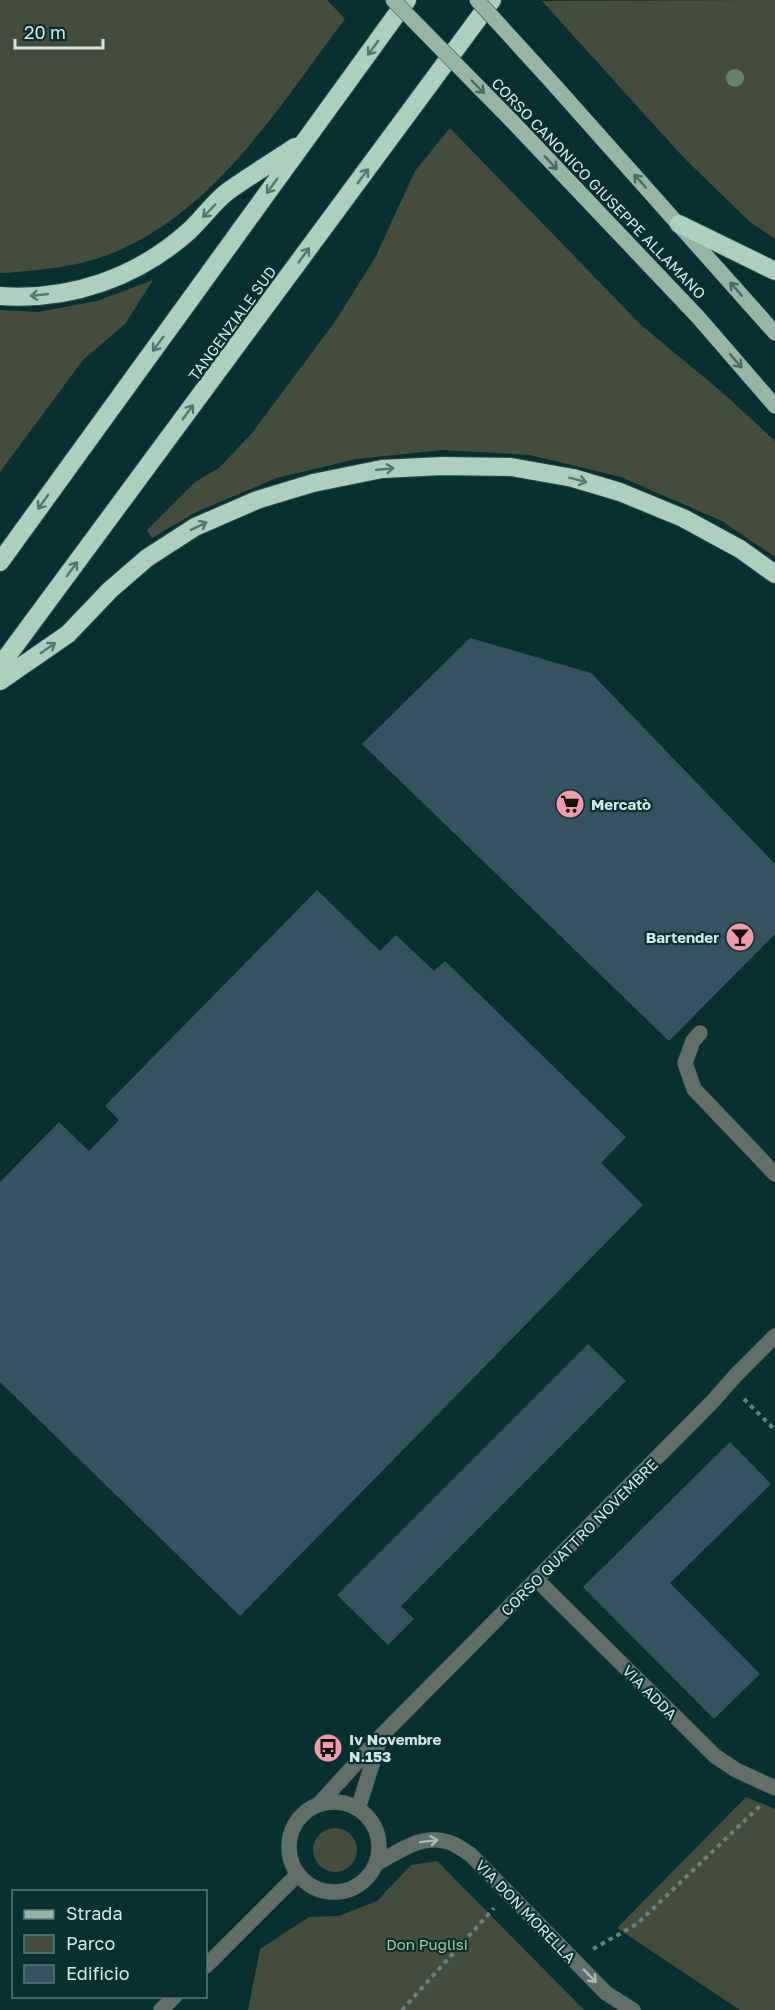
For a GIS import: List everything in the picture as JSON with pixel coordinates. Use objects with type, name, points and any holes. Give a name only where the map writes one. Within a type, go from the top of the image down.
[{"type":"highway","points":[[0,562],[407,0]]},
{"type":"highway","name":"TANGENZIALE SUD","points":[[0,666],[492,0]]},
{"type":"highway","points":[[0,296],[18,297],[71,291],[111,281],[152,260],[188,232],[226,193],[307,139]]},
{"type":"highway","points":[[679,224],[775,271]]},
{"type":"highway","points":[[0,681],[68,634],[110,590],[147,558],[195,527],[257,500],[313,483],[382,469],[442,466],[511,467],[573,478],[620,492],[683,518],[740,549],[775,574]]},
{"type":"main road","name":"CORSO CANONICO GIUSEPPE ALLAMANO","points":[[393,0],[511,120],[698,317],[775,406]]},
{"type":"main road","name":"CORSO CANONICO GIUSEPPE ALLAMANO","points":[[477,0],[775,333]]},
{"type":"street","points":[[700,1033],[693,1041],[685,1063],[694,1089],[775,1174]]},
{"type":"street","name":"CORSO QUATTRO NOVEMBRE","points":[[318,1805],[381,1736],[775,1336]]},
{"type":"street","name":"VIA ADDA","points":[[536,1580],[715,1756],[771,1794]]},
{"type":"street","name":"CORSO QUATTRO NOVEMBRE","points":[[358,1809],[381,1736]]},
{"type":"street","points":[[332,1802],[345,1803],[358,1809],[369,1819],[377,1833],[379,1848],[376,1864],[369,1876],[347,1891],[320,1890],[308,1884],[291,1862],[288,1848],[290,1835],[296,1822],[305,1811],[332,1802]]},
{"type":"street","name":"VIA DON MORELLA","points":[[376,1864],[410,1845],[432,1839],[449,1842],[470,1854],[606,1993],[633,2010]]},
{"type":"street","points":[[207,1965],[298,1874]]},
{"type":"street","points":[[161,2010],[173,1998]]},
{"type":"path","points":[[729,1383],[775,1430]]},
{"type":"path","points":[[574,1960],[637,1924],[771,1794]]},
{"type":"path","points":[[402,2010],[488,1914]]},
{"type":"green space","points":[[0,0],[327,0],[345,19],[270,121],[214,184],[182,212],[148,235],[97,259],[57,268],[0,273]]},
{"type":"green space","points":[[775,0],[775,239],[749,221],[684,158],[542,1]]},
{"type":"green space","points":[[450,128],[641,325],[723,393],[775,441],[775,557],[722,521],[621,477],[530,455],[443,450],[356,459],[277,478],[196,512],[152,538],[147,530],[195,482],[219,468],[252,433],[334,323],[375,258],[415,171]]},
{"type":"green space","points":[[153,280],[125,324],[83,360],[0,472],[0,310],[38,312],[97,301]]},
{"type":"green space","points":[[746,1797],[775,1809],[775,2010],[740,2010],[617,1928]]},
{"type":"green space","points":[[335,1828],[350,1835],[357,1850],[350,1865],[335,1872],[320,1865],[313,1850],[320,1835]]},
{"type":"green space","name":"Don Puglisi","points":[[437,1861],[584,2010],[248,2010],[260,1949],[309,1917],[339,1916],[377,1901],[411,1865]]},
{"type":"building","name":"Mercatò","points":[[470,638],[591,673],[775,864],[775,934],[669,1041],[362,744]]},
{"type":"building","points":[[317,890],[380,951],[396,935],[434,971],[445,961],[626,1137],[601,1163],[643,1205],[240,1616],[0,1382],[0,1182],[59,1122],[89,1151],[119,1120],[105,1106]]},
{"type":"building","points":[[588,1344],[626,1381],[401,1606],[414,1619],[388,1645],[337,1595]]},
{"type":"building","points":[[730,1442],[771,1484],[670,1583],[760,1674],[714,1719],[583,1587]]},
{"type":"place","name":"Mercatò","points":[[570,804]]},
{"type":"place","name":"Bartender","points":[[740,937]]},
{"type":"place","name":"Iv Novembre N.153","points":[[328,1748]]}]
